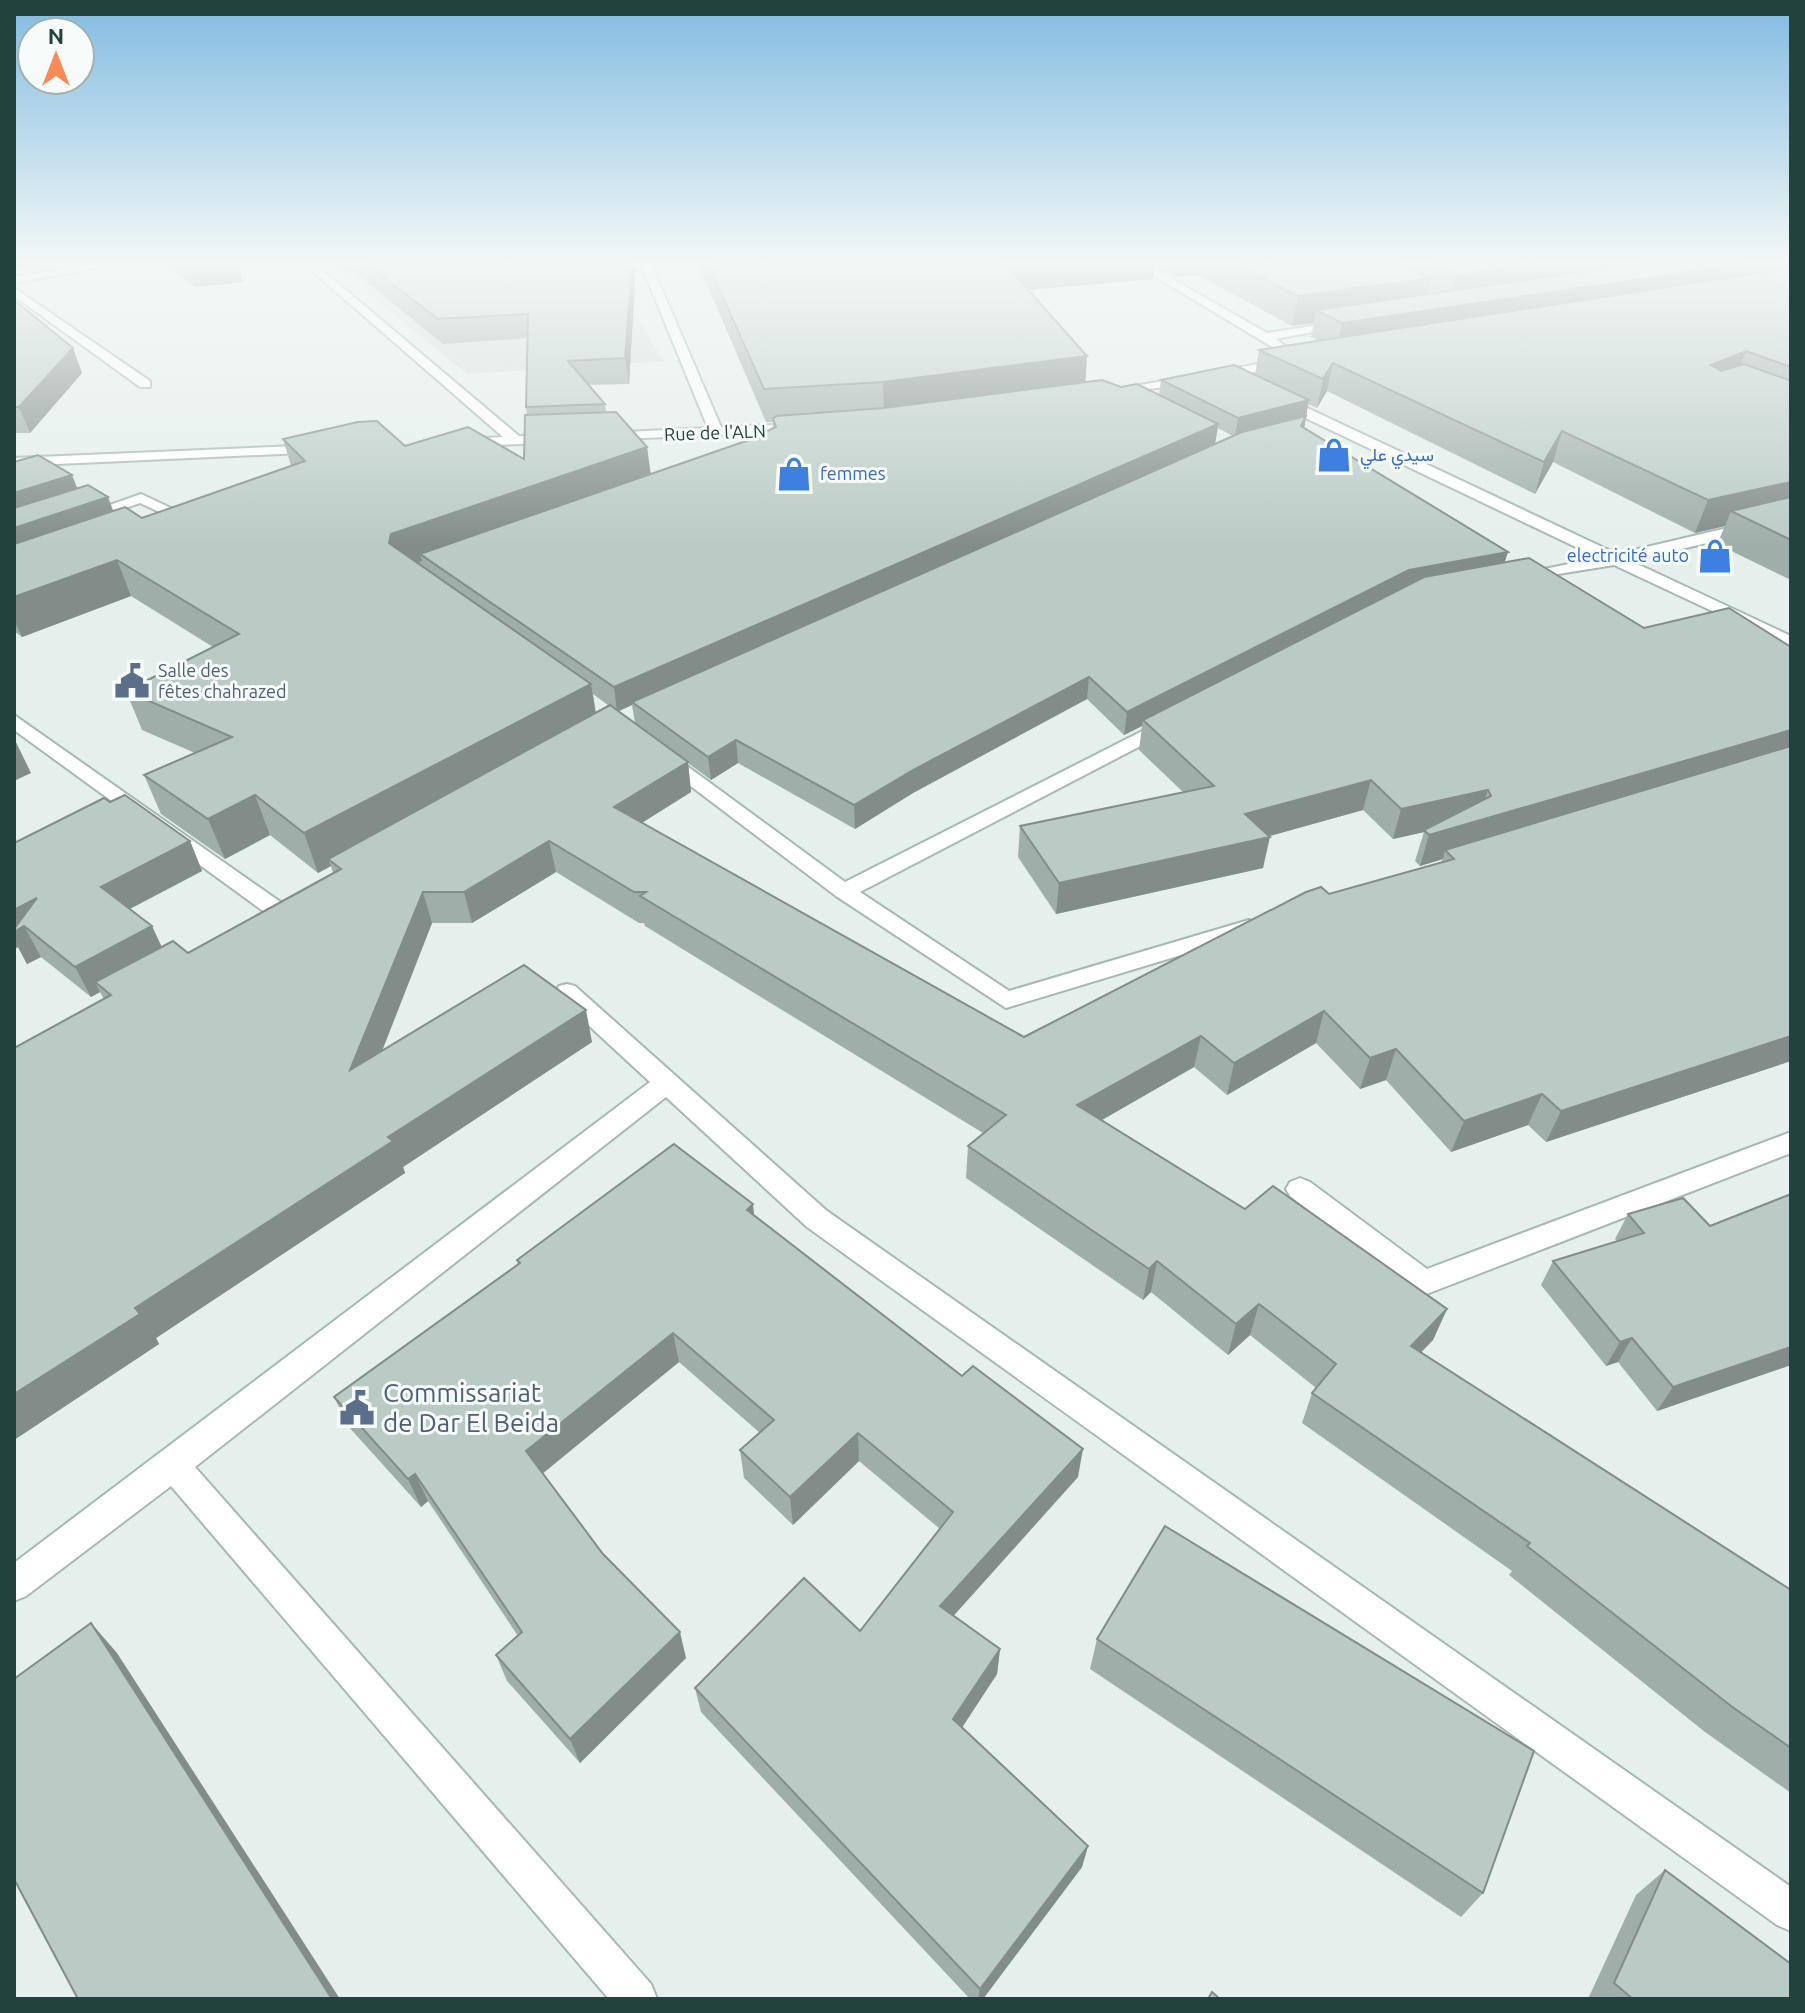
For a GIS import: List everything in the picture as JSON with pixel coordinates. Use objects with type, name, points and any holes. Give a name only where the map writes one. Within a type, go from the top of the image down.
[{"type":"street","points":[[108,358],[145,384]]},
{"type":"street","points":[[419,358],[516,441]]},
{"type":"street","points":[[686,358],[717,433]]},
{"type":"street","points":[[1290,358],[1293,362]]},
{"type":"street","points":[[1095,394],[1308,360]]},
{"type":"street","points":[[1224,372],[1323,422],[1791,643]]},
{"type":"street","points":[[1125,390],[1152,404]]},
{"type":"street","points":[[1293,430],[1323,422]]},
{"type":"street","name":"Rue de l'ALN","points":[[594,438],[820,427]]},
{"type":"street","points":[[752,448],[772,430]]},
{"type":"street","points":[[453,444],[563,439]]},
{"type":"street","points":[[14,462],[327,449]]},
{"type":"street","points":[[71,522],[141,498],[184,518]]},
{"type":"street","points":[[155,527],[204,510]]},
{"type":"street","points":[[1505,581],[1785,523]]},
{"type":"street","points":[[844,891],[1184,715]]},
{"type":"street","points":[[14,721],[278,911]]},
{"type":"street","points":[[654,751],[844,891],[1006,1000],[1278,919]]},
{"type":"street","points":[[567,992],[817,1219],[1791,1911]]},
{"type":"street","points":[[14,1584],[173,1465],[668,1082]]},
{"type":"street","points":[[1300,1189],[1424,1283],[1791,1142]]},
{"type":"street","points":[[173,1465],[636,1999]]},
{"type":"shaded area","points":[[447,358],[662,358],[664,361],[467,374]]},
{"type":"building","points":[[14,358],[64,358],[19,407],[14,407]]},
{"type":"building","points":[[527,358],[625,358],[568,361],[605,404],[526,407]]},
{"type":"building","points":[[750,358],[1072,358],[883,382],[764,389]]},
{"type":"building","points":[[1277,358],[1729,358],[1711,365],[1721,371],[1744,364],[1791,381],[1791,482],[1708,500],[1562,431],[1544,462],[1333,363],[1323,379]]},
{"type":"building","points":[[1766,358],[1791,358],[1791,367]]},
{"type":"building","points":[[1234,365],[1309,400],[1238,418],[1161,380]]},
{"type":"building","points":[[1102,380],[1121,387],[1137,384],[1218,424],[614,687],[420,554],[746,441],[776,427],[773,419],[776,416],[884,408]]},
{"type":"building","points":[[616,412],[647,447],[391,534],[389,543],[591,684],[304,833],[255,795],[208,819],[144,775],[232,737],[126,691],[239,634],[117,560],[14,597],[14,544],[125,507],[142,518],[305,461],[283,439],[358,422],[377,421],[405,446],[468,427],[524,459],[525,415]]},
{"type":"building","points":[[1306,416],[1301,426],[1508,552],[1409,570],[1127,712],[1089,677],[913,770],[854,805],[736,740],[708,757],[632,702],[1242,432]]},
{"type":"building","points":[[38,455],[72,475],[14,493],[14,462]]},
{"type":"building","points":[[88,485],[108,497],[14,528],[14,508]]},
{"type":"building","points":[[1791,497],[1791,540],[1731,511]]},
{"type":"building","points":[[1529,558],[1644,628],[1729,608],[1791,647],[1791,730],[1429,835],[1424,830],[1491,796],[1488,790],[1401,809],[1371,780],[1245,814],[1270,837],[1059,883],[1020,826],[1214,786],[1143,720],[1424,577]]},
{"type":"building","points":[[610,705],[688,762],[614,807],[1024,1037],[1306,892],[1321,887],[1329,894],[1454,859],[1445,850],[1791,746],[1791,1036],[1561,1111],[1542,1094],[1464,1121],[1396,1049],[1370,1058],[1324,1011],[1234,1063],[1201,1036],[1077,1105],[1245,1209],[1273,1186],[1447,1309],[1411,1346],[1791,1590],[1791,1748],[1731,1706],[1527,1546],[1530,1543],[1312,1393],[1336,1364],[1259,1304],[1236,1324],[1157,1261],[1149,1269],[968,1146],[1006,1115],[640,896],[646,892],[634,892],[549,841],[464,892],[423,892],[350,1070],[524,965],[586,1010],[388,1137],[393,1141],[135,1308],[140,1314],[14,1394],[14,1048],[111,995],[95,982],[173,941],[188,953],[341,869],[328,859]]},
{"type":"building","points":[[125,795],[190,841],[101,887],[152,926],[75,967],[24,926],[14,932],[37,898],[14,910],[14,843],[104,798],[110,802]]},
{"type":"building","points":[[674,1144],[753,1204],[747,1210],[962,1376],[973,1366],[1083,1449],[940,1606],[1000,1649],[953,1719],[1088,1846],[980,1989],[695,1688],[804,1578],[860,1631],[953,1512],[858,1433],[790,1497],[740,1450],[774,1420],[673,1333],[526,1451],[603,1554],[680,1632],[570,1739],[496,1655],[522,1632],[415,1474],[408,1479],[334,1397],[520,1263],[517,1260]]},
{"type":"building","points":[[1791,1194],[1791,1347],[1673,1387],[1632,1338],[1620,1342],[1553,1261],[1644,1233],[1628,1214],[1683,1198],[1710,1226]]},
{"type":"building","points":[[1165,1526],[1534,1751],[1483,1893],[1097,1639]]},
{"type":"building","points":[[91,1623],[332,1999],[78,1999],[14,1879],[14,1679]]},
{"type":"building","points":[[1665,1870],[1791,1964],[1791,1999],[1633,1999],[1614,1983]]},
{"type":"building","points":[[1212,1992],[1220,1999],[1208,1999]]},
{"type":"place","name":"سيدي علي","points":[[1334,455]]},
{"type":"place","name":"femmes","points":[[794,474]]},
{"type":"place","name":"electricité auto","points":[[1715,556]]},
{"type":"place","name":"Salle des fêtes chahrazed","points":[[132,681]]},
{"type":"place","name":"Commissariat de Dar El Beida","points":[[357,1408]]}]
